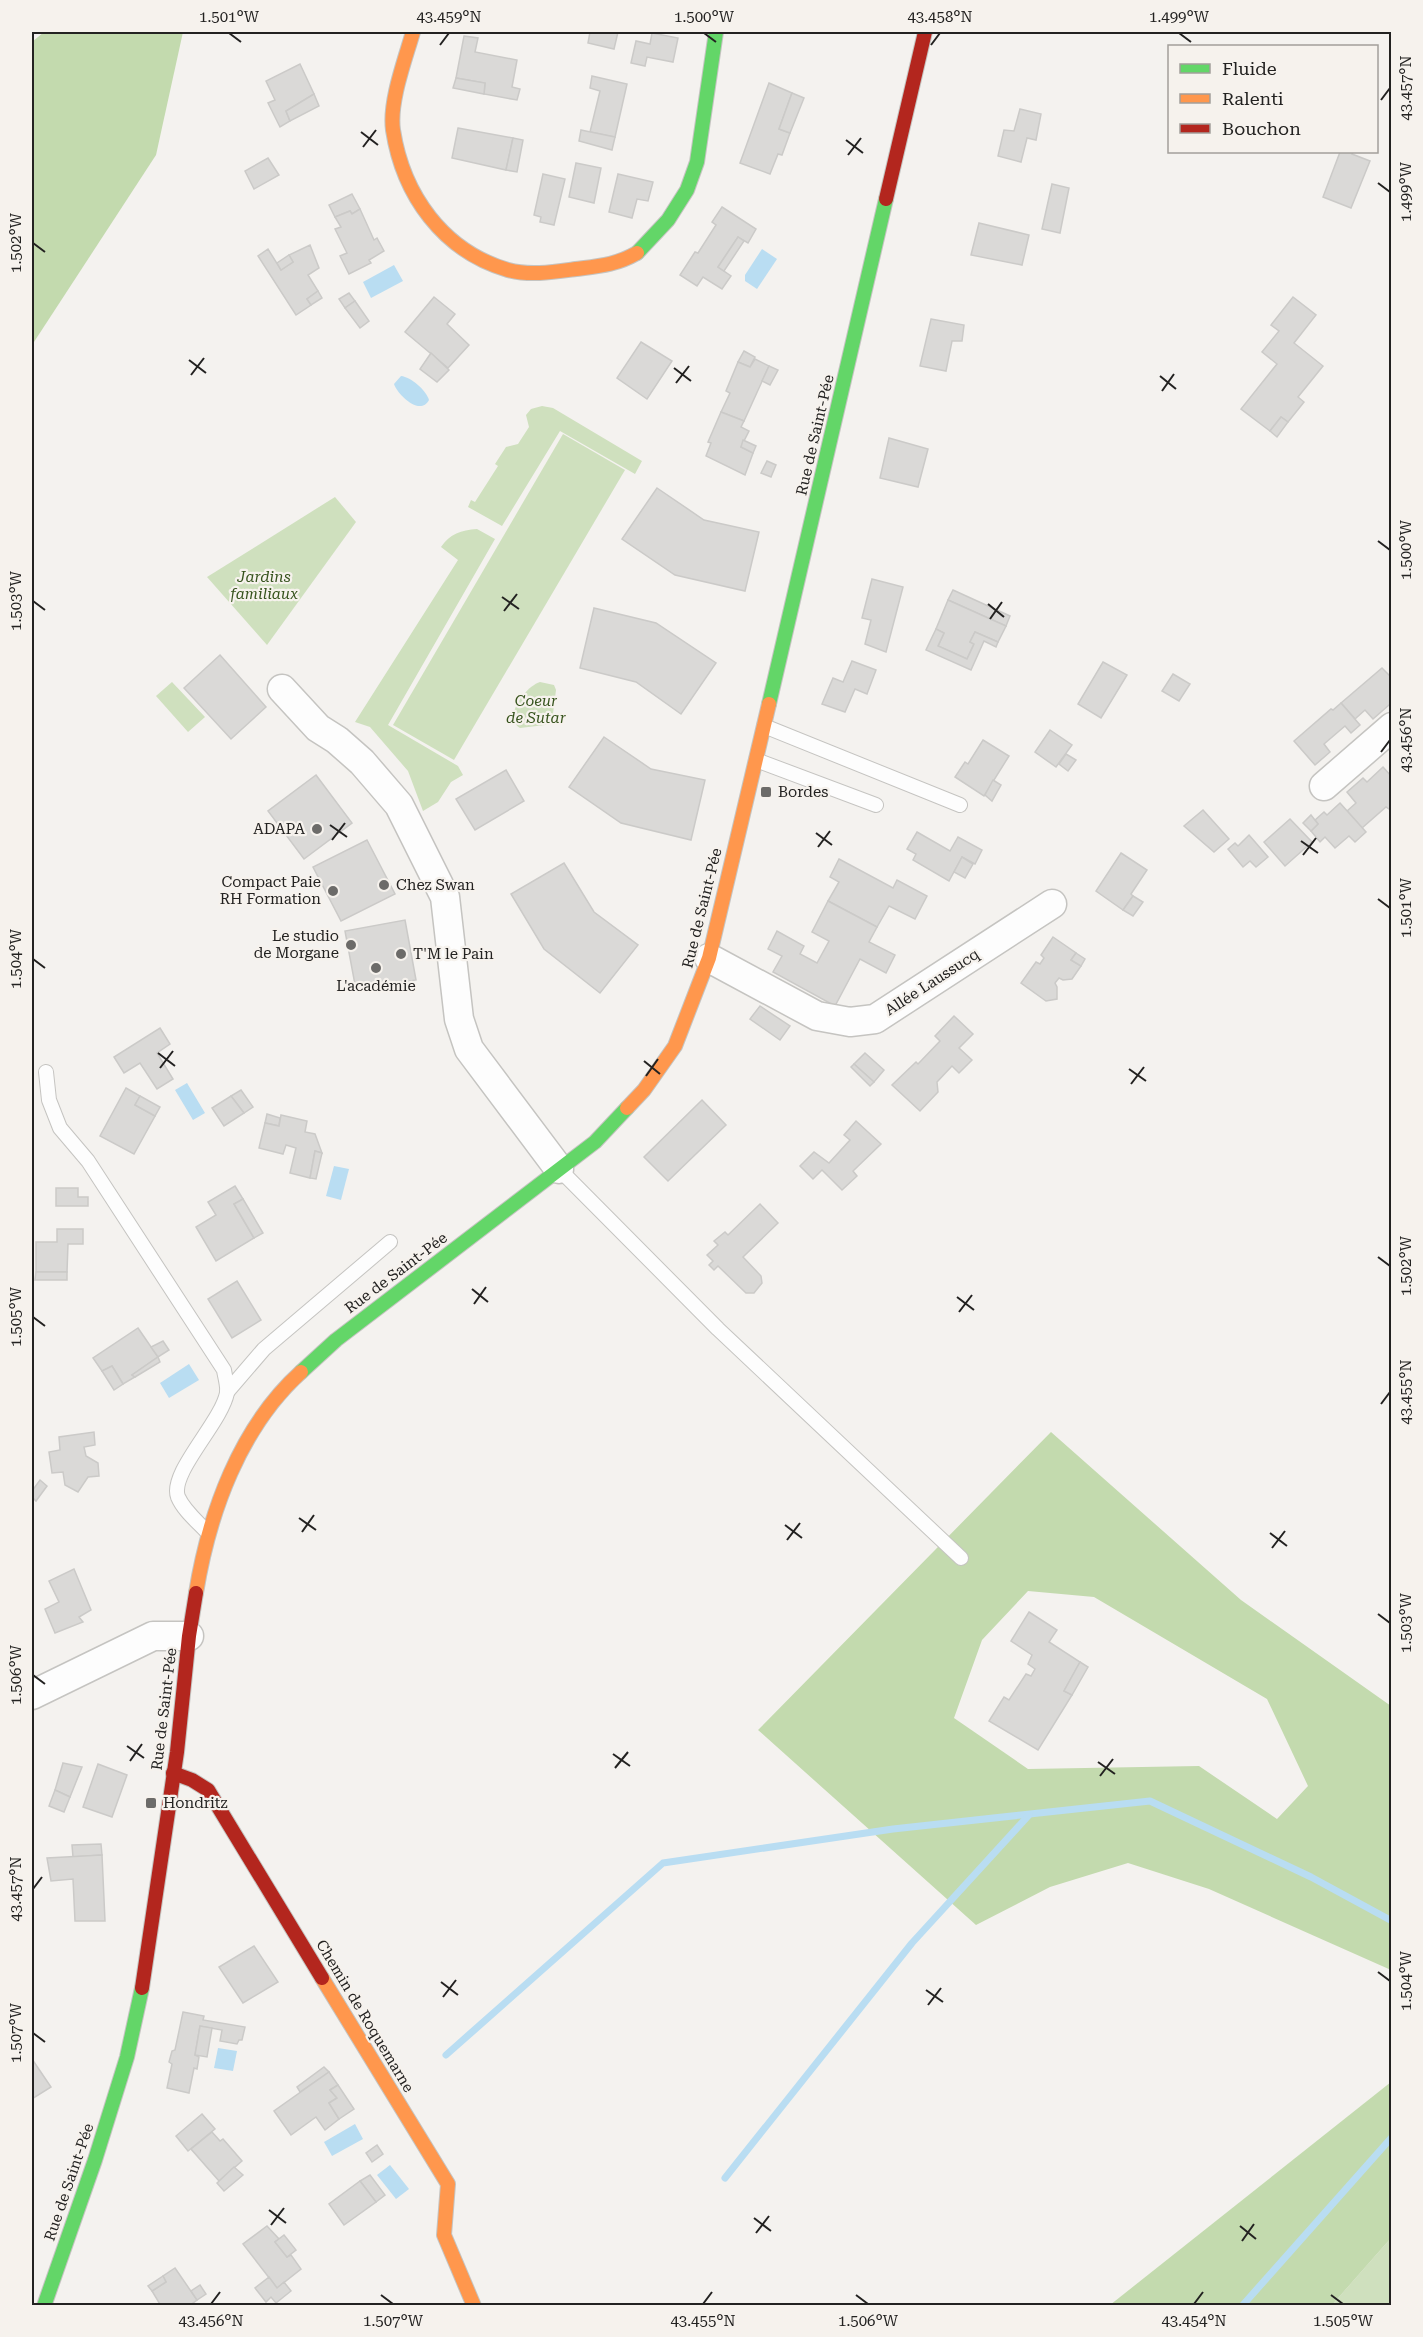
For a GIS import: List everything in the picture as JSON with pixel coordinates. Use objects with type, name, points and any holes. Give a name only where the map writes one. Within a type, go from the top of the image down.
[{"type":"main road","points":[[413,32],[397,88],[393,128],[404,175],[420,206],[443,234],[474,255],[509,270],[543,273],[620,263],[640,252],[668,220],[687,190],[697,162],[716,32]]},
{"type":"main road","name":"Rue de Saint-Pée","points":[[44,2306],[95,2160],[127,2056],[140,2001],[173,1773],[189,1636],[209,1534],[221,1497],[246,1443],[267,1409],[291,1381],[336,1340],[595,1142],[644,1090],[675,1046],[709,958],[925,32]]},
{"type":"main road","name":"Chemin de Roquemarne","points":[[173,1773],[192,1780],[208,1790],[448,2184],[444,2235],[474,2306]]},
{"type":"street","points":[[282,689],[318,728],[337,740],[362,762],[399,805],[445,897],[459,1019],[469,1049],[559,1169]]},
{"type":"street","points":[[1324,786],[1392,727]]},
{"type":"street","name":"Allée Laussucq","points":[[709,958],[817,1016],[850,1022],[875,1019],[1052,904]]},
{"type":"street","points":[[32,1695],[153,1636],[189,1636]]},
{"type":"lane","points":[[764,726],[960,805]]},
{"type":"lane","points":[[756,760],[876,805]]},
{"type":"lane","points":[[46,1072],[50,1100],[60,1128],[88,1161],[224,1370],[227,1392]]},
{"type":"lane","points":[[559,1169],[718,1329],[961,1558]]},
{"type":"lane","points":[[209,1534],[190,1514],[177,1495],[179,1475],[220,1413],[227,1392],[264,1349],[390,1242]]},
{"type":"green space","points":[[44,32],[183,32],[156,155],[32,345],[32,42]]},
{"type":"green space","points":[[542,406],[553,408],[642,461],[635,474],[560,431],[502,526],[468,507],[471,500],[475,502],[498,466],[495,464],[506,447],[518,444],[529,427],[526,415],[531,409]]},
{"type":"green space","points":[[563,434],[625,470],[454,760],[393,725]]},
{"type":"green space","name":"Jardins familiaux","points":[[335,497],[356,522],[267,645],[207,577]]},
{"type":"green space","points":[[477,529],[495,539],[388,725],[458,766],[463,775],[451,782],[438,802],[423,811],[408,771],[370,727],[355,722],[458,560],[441,547],[456,534]]},
{"type":"green space","points":[[172,682],[205,717],[188,732],[156,696]]},
{"type":"green space","name":"Coeur de Sutar","points":[[540,682],[554,685],[556,690],[552,721],[545,725],[520,728],[515,723],[514,717],[518,702],[528,689]]},
{"type":"green space","points":[[1051,1432],[1241,1600],[1391,1706],[1391,1970],[1209,1889],[1128,1863],[1050,1887],[976,1925],[758,1730]],"holes":[[[1028,1591],[1094,1597],[1267,1699],[1308,1786],[1277,1819],[1199,1766],[1028,1769],[954,1718],[982,1640]]]},
{"type":"green space","points":[[1391,2082],[1391,2238],[1332,2305],[1110,2305]]},
{"type":"green space","points":[[1391,2238],[1391,2305],[1332,2305]]},
{"type":"water","points":[[762,249],[777,259],[757,289],[745,281],[745,275]]},
{"type":"water","points":[[394,265],[403,281],[371,298],[363,282]]},
{"type":"water","points":[[401,376],[413,381],[425,392],[429,400],[425,405],[415,405],[399,393],[394,384]]},
{"type":"water","points":[[187,1083],[205,1113],[193,1120],[175,1090]]},
{"type":"water","points":[[334,1166],[349,1169],[341,1200],[326,1196]]},
{"type":"water","points":[[189,1364],[199,1380],[169,1398],[160,1383]]},
{"type":"water","points":[[218,2048],[237,2051],[233,2071],[214,2068]]},
{"type":"water","points":[[355,2124],[363,2139],[332,2156],[324,2142]]},
{"type":"water","points":[[390,2165],[409,2189],[396,2199],[377,2175]]},
{"type":"building","points":[[590,32],[618,32],[614,49],[588,43]]},
{"type":"building","points":[[652,33],[678,38],[673,62],[647,57],[645,66],[631,63],[636,41],[650,44]]},
{"type":"building","points":[[464,36],[478,38],[475,52],[517,60],[512,87],[520,89],[517,100],[484,94],[485,83],[456,78]]},
{"type":"building","points":[[300,64],[314,94],[286,111],[290,121],[280,127],[268,103],[275,100],[266,81]]},
{"type":"building","points":[[592,76],[627,84],[615,137],[590,132],[600,91],[590,88]]},
{"type":"building","points":[[456,78],[485,83],[484,94],[453,88]]},
{"type":"building","points":[[769,83],[792,93],[779,129],[790,133],[782,155],[778,154],[770,174],[740,163]]},
{"type":"building","points":[[792,93],[804,98],[790,133],[779,129]]},
{"type":"building","points":[[314,94],[319,106],[290,121],[286,111]]},
{"type":"building","points":[[1020,109],[1041,114],[1036,140],[1027,138],[1021,162],[998,156],[1004,130],[1014,131]]},
{"type":"building","points":[[458,128],[513,138],[506,170],[452,158]]},
{"type":"building","points":[[581,130],[615,137],[612,150],[579,141]]},
{"type":"building","points":[[513,138],[523,140],[517,172],[506,170]]},
{"type":"building","points":[[1340,153],[1352,153],[1370,161],[1351,208],[1323,197]]},
{"type":"building","points":[[268,158],[279,175],[254,189],[245,171]]},
{"type":"building","points":[[576,163],[601,168],[594,203],[569,197]]},
{"type":"building","points":[[543,174],[565,179],[554,225],[540,222],[541,217],[534,215]]},
{"type":"building","points":[[618,174],[653,182],[648,201],[637,199],[632,218],[609,212]]},
{"type":"building","points":[[1052,184],[1069,188],[1060,233],[1042,229]]},
{"type":"building","points":[[352,194],[360,209],[352,214],[350,211],[335,217],[329,205]]},
{"type":"building","points":[[722,207],[756,229],[748,243],[738,237],[718,267],[731,276],[722,289],[703,277],[697,286],[680,275],[716,225],[712,222]]},
{"type":"building","points":[[360,209],[374,240],[377,238],[384,251],[369,260],[371,263],[349,274],[340,256],[347,253],[335,229],[341,227],[335,217],[350,211],[352,214]]},
{"type":"building","points":[[979,223],[1029,235],[1022,265],[971,255]]},
{"type":"building","points":[[738,237],[744,241],[724,271],[718,267]]},
{"type":"building","points":[[310,245],[319,268],[308,275],[318,291],[307,299],[311,305],[296,315],[258,256],[268,249],[281,270],[293,262],[289,255]]},
{"type":"building","points":[[289,255],[293,262],[281,270],[277,263]]},
{"type":"building","points":[[318,291],[322,298],[311,305],[307,299]]},
{"type":"building","points":[[349,293],[355,301],[345,308],[339,299]]},
{"type":"building","points":[[434,297],[455,314],[447,324],[469,345],[448,368],[405,332]]},
{"type":"building","points":[[1293,297],[1316,315],[1294,343],[1323,366],[1298,397],[1304,402],[1288,422],[1281,417],[1270,431],[1241,409],[1277,364],[1262,352],[1279,331],[1271,325]]},
{"type":"building","points":[[355,301],[369,321],[360,328],[345,308]]},
{"type":"building","points":[[931,319],[964,325],[962,341],[952,341],[946,371],[920,366]]},
{"type":"building","points":[[641,342],[672,361],[647,399],[617,378]]},
{"type":"building","points":[[744,351],[755,357],[750,367],[738,362]]},
{"type":"building","points":[[431,353],[449,370],[437,382],[420,369]]},
{"type":"building","points":[[755,359],[769,366],[744,421],[721,412],[730,393],[726,391],[738,362],[750,367]]},
{"type":"building","points":[[769,366],[778,370],[770,385],[762,381]]},
{"type":"building","points":[[721,412],[744,421],[741,427],[749,431],[741,447],[753,453],[745,475],[706,456],[711,443],[708,442]]},
{"type":"building","points":[[1281,417],[1288,422],[1277,437],[1270,431]]},
{"type":"building","points":[[889,438],[928,449],[918,487],[880,478]]},
{"type":"building","points":[[743,440],[756,446],[753,453],[741,447]]},
{"type":"building","points":[[767,461],[776,465],[771,477],[761,473]]},
{"type":"building","points":[[657,488],[704,520],[759,532],[745,591],[675,575],[622,539]]},
{"type":"building","points":[[872,579],[903,587],[886,652],[865,644],[871,620],[862,618]]},
{"type":"building","points":[[953,590],[1010,616],[1006,626],[948,600]]},
{"type":"building","points":[[948,600],[1006,626],[998,642],[975,632],[970,642],[974,644],[967,659],[938,646],[944,633],[936,629]]},
{"type":"building","points":[[594,608],[656,623],[716,663],[681,714],[636,682],[580,668]]},
{"type":"building","points":[[936,629],[944,633],[938,646],[967,659],[974,644],[970,642],[975,632],[998,642],[996,647],[984,641],[971,670],[926,650]]},
{"type":"building","points":[[220,655],[266,707],[231,739],[184,688]]},
{"type":"building","points":[[852,661],[876,670],[867,694],[855,689],[845,712],[822,704],[833,678],[843,682]]},
{"type":"building","points":[[1103,662],[1127,675],[1101,718],[1078,704]]},
{"type":"building","points":[[1382,668],[1389,675],[1392,673],[1392,708],[1389,705],[1373,719],[1365,710],[1355,719],[1341,703]]},
{"type":"building","points":[[1173,674],[1190,684],[1179,701],[1162,691]]},
{"type":"building","points":[[1341,703],[1360,725],[1351,733],[1345,726],[1324,744],[1330,752],[1315,765],[1294,741]]},
{"type":"building","points":[[1050,730],[1072,745],[1056,767],[1035,752]]},
{"type":"building","points":[[604,737],[651,769],[705,780],[691,840],[621,823],[569,787]]},
{"type":"building","points":[[983,740],[1009,756],[984,796],[955,777],[965,762],[968,764]]},
{"type":"building","points":[[1066,754],[1076,760],[1068,771],[1059,764]]},
{"type":"building","points":[[1383,767],[1392,777],[1392,811],[1386,807],[1362,828],[1347,811],[1356,803],[1347,792],[1363,778],[1367,782]]},
{"type":"building","points":[[506,770],[524,801],[475,830],[456,799]]},
{"type":"building","points":[[316,775],[352,823],[304,859],[268,811]]},
{"type":"building","points":[[993,780],[1001,785],[992,801],[985,795]]},
{"type":"building","points":[[1340,803],[1366,832],[1355,842],[1349,836],[1335,848],[1325,837],[1320,842],[1311,831],[1318,824],[1315,820],[1324,812],[1327,815]]},
{"type":"building","points":[[1203,810],[1229,839],[1214,852],[1184,826]]},
{"type":"building","points":[[1311,815],[1318,824],[1311,831],[1303,823]]},
{"type":"building","points":[[1290,819],[1312,842],[1285,866],[1264,842]]},
{"type":"building","points":[[917,832],[950,851],[958,837],[982,850],[975,864],[962,857],[949,881],[913,860],[916,854],[907,849]]},
{"type":"building","points":[[1249,835],[1268,857],[1256,867],[1250,861],[1243,867],[1228,849],[1235,843],[1238,846]]},
{"type":"building","points":[[367,840],[395,894],[341,921],[313,867]]},
{"type":"building","points":[[1121,853],[1147,870],[1123,910],[1096,891]]},
{"type":"building","points":[[962,857],[973,864],[965,878],[954,872]]},
{"type":"building","points":[[839,859],[893,888],[897,880],[927,896],[915,919],[889,906],[877,927],[828,901],[839,882],[830,877]]},
{"type":"building","points":[[564,863],[594,912],[638,945],[600,993],[544,949],[511,894]]},
{"type":"building","points":[[1133,896],[1143,902],[1133,916],[1123,910]]},
{"type":"building","points":[[828,901],[877,927],[869,942],[895,955],[886,973],[860,959],[835,1006],[773,972],[782,956],[768,949],[777,931],[804,946],[800,954],[817,963],[829,941],[812,932]]},
{"type":"building","points":[[405,920],[416,980],[356,990],[345,931]]},
{"type":"building","points":[[1053,937],[1076,953],[1071,960],[1081,966],[1072,979],[1059,978],[1055,983],[1057,999],[1046,1001],[1021,983],[1036,962],[1040,964],[1044,958],[1041,955]]},
{"type":"building","points":[[1076,953],[1085,959],[1081,966],[1071,960]]},
{"type":"building","points":[[760,1006],[790,1026],[780,1040],[750,1019]]},
{"type":"building","points":[[954,1016],[973,1034],[959,1048],[972,1060],[959,1073],[952,1066],[937,1082],[938,1092],[920,1111],[892,1085],[916,1062],[918,1064],[940,1041],[935,1036]]},
{"type":"building","points":[[160,1028],[170,1044],[157,1053],[173,1079],[157,1089],[140,1063],[124,1073],[114,1057]]},
{"type":"building","points":[[865,1053],[884,1070],[874,1082],[854,1064]]},
{"type":"building","points":[[854,1064],[874,1082],[870,1086],[851,1067]]},
{"type":"building","points":[[126,1088],[140,1096],[135,1105],[155,1116],[134,1154],[100,1136]]},
{"type":"building","points":[[241,1090],[253,1107],[244,1113],[231,1096]]},
{"type":"building","points":[[140,1096],[160,1107],[155,1116],[135,1105]]},
{"type":"building","points":[[231,1096],[244,1113],[224,1126],[212,1108]]},
{"type":"building","points":[[702,1100],[726,1125],[668,1181],[644,1157]]},
{"type":"building","points":[[267,1114],[280,1118],[279,1126],[265,1123]]},
{"type":"building","points":[[281,1115],[307,1121],[305,1132],[315,1134],[322,1153],[315,1151],[310,1178],[290,1173],[296,1148],[286,1145],[283,1154],[259,1148],[265,1123],[279,1126]]},
{"type":"building","points":[[856,1121],[881,1144],[853,1171],[857,1176],[842,1190],[822,1170],[813,1179],[800,1166],[814,1152],[829,1163],[850,1140],[844,1135]]},
{"type":"building","points":[[315,1151],[322,1153],[316,1179],[310,1178]]},
{"type":"building","points":[[235,1186],[243,1199],[234,1204],[254,1238],[216,1261],[196,1227],[216,1215],[208,1202]]},
{"type":"building","points":[[56,1188],[78,1188],[78,1197],[88,1197],[88,1206],[56,1206]]},
{"type":"building","points":[[243,1199],[263,1233],[254,1238],[234,1204]]},
{"type":"building","points":[[760,1204],[778,1223],[743,1257],[761,1276],[762,1283],[754,1293],[746,1293],[718,1266],[714,1270],[709,1265],[713,1261],[707,1255],[718,1245],[714,1241],[725,1232],[728,1235]]},
{"type":"building","points":[[57,1229],[83,1229],[83,1244],[68,1244],[67,1272],[36,1272],[36,1242],[57,1242]]},
{"type":"building","points":[[36,1272],[67,1272],[67,1280],[35,1280]]},
{"type":"building","points":[[237,1281],[261,1320],[232,1338],[208,1299]]},
{"type":"building","points":[[138,1328],[158,1357],[123,1384],[112,1366],[102,1371],[93,1358]]},
{"type":"building","points":[[163,1341],[169,1350],[158,1357],[151,1347]]},
{"type":"building","points":[[158,1357],[160,1362],[135,1377],[132,1375]]},
{"type":"building","points":[[112,1366],[123,1384],[114,1390],[102,1371]]},
{"type":"building","points":[[94,1432],[95,1445],[84,1447],[86,1456],[98,1463],[99,1476],[88,1477],[78,1492],[65,1485],[63,1472],[52,1473],[49,1452],[60,1450],[59,1437]]},
{"type":"building","points":[[40,1480],[47,1486],[36,1501],[32,1497],[32,1491]]},
{"type":"building","points":[[74,1569],[91,1610],[79,1617],[83,1622],[55,1633],[45,1609],[59,1602],[49,1581]]},
{"type":"building","points":[[1029,1612],[1057,1630],[1049,1642],[1080,1662],[1064,1691],[1072,1695],[1038,1750],[989,1721],[1004,1697],[1009,1700],[1026,1674],[1031,1676],[1035,1669],[1028,1664],[1032,1655],[1011,1641]]},
{"type":"building","points":[[1080,1662],[1088,1667],[1072,1695],[1064,1691]]},
{"type":"building","points":[[63,1763],[82,1767],[70,1797],[55,1790]]},
{"type":"building","points":[[98,1764],[127,1775],[112,1817],[83,1807]]},
{"type":"building","points":[[55,1790],[70,1797],[64,1812],[49,1806]]},
{"type":"building","points":[[101,1844],[102,1855],[73,1857],[72,1845]]},
{"type":"building","points":[[102,1855],[105,1921],[75,1921],[73,1879],[51,1881],[47,1858]]},
{"type":"building","points":[[254,1946],[278,1982],[243,2003],[219,1967]]},
{"type":"building","points":[[183,2012],[204,2016],[203,2020],[245,2027],[242,2040],[239,2040],[237,2044],[220,2041],[222,2030],[200,2026],[195,2055],[199,2057],[197,2069],[194,2068],[189,2093],[167,2088],[172,2064],[169,2062],[172,2051],[175,2050]]},
{"type":"building","points":[[200,2026],[212,2028],[207,2057],[195,2055]]},
{"type":"building","points":[[32,2059],[51,2087],[32,2099]]},
{"type":"building","points":[[324,2067],[329,2072],[300,2092],[297,2087]]},
{"type":"building","points":[[329,2072],[338,2085],[330,2090],[337,2098],[329,2103],[339,2119],[325,2130],[316,2117],[291,2135],[274,2111]]},
{"type":"building","points":[[338,2085],[354,2109],[339,2119],[329,2103],[337,2098],[330,2090]]},
{"type":"building","points":[[202,2114],[215,2129],[188,2151],[176,2136]]},
{"type":"building","points":[[212,2132],[220,2141],[223,2139],[242,2161],[219,2181],[191,2149]]},
{"type":"building","points":[[377,2145],[383,2154],[372,2162],[366,2153]]},
{"type":"building","points":[[234,2167],[243,2175],[224,2191],[217,2183]]},
{"type":"building","points":[[370,2175],[385,2195],[376,2202],[360,2181]]},
{"type":"building","points":[[360,2181],[376,2202],[344,2225],[329,2204]]},
{"type":"building","points":[[267,2226],[279,2239],[275,2242],[287,2257],[291,2255],[301,2269],[277,2288],[243,2244]]},
{"type":"building","points":[[284,2235],[296,2250],[287,2257],[275,2242]]},
{"type":"building","points":[[175,2268],[197,2300],[189,2306],[161,2306],[152,2291],[166,2282],[163,2276]]},
{"type":"building","points":[[163,2276],[166,2282],[152,2291],[148,2286]]},
{"type":"building","points":[[269,2277],[277,2288],[284,2282],[291,2291],[276,2303],[271,2297],[266,2302],[255,2288]]},
{"type":"building","points":[[200,2285],[206,2294],[197,2300],[191,2291]]},
{"type":"waterway","points":[[446,2055],[663,1863],[893,1829],[1150,1801],[1311,1877],[1392,1921]]},
{"type":"waterway","points":[[725,2178],[912,1943],[1029,1815]]},
{"type":"waterway","points":[[1242,2306],[1392,2137]]},
{"type":"traffic: fast","points":[[637,253],[668,220],[687,190],[697,162],[716,32]]},
{"type":"traffic: fast","points":[[769,704],[886,199]]},
{"type":"traffic: fast","points":[[301,1372],[336,1340],[595,1142],[627,1108]]},
{"type":"traffic: fast","points":[[44,2306],[95,2160],[127,2057],[142,1988]]},
{"type":"traffic: slow","points":[[413,32],[395,94],[393,130],[406,177],[430,217],[446,234],[464,249],[485,261],[508,270],[525,273],[600,266],[615,263],[637,253]]},
{"type":"traffic: slow","points":[[627,1108],[644,1090],[675,1046],[709,958],[769,704]]},
{"type":"traffic: slow","points":[[196,1593],[209,1532],[230,1473],[261,1418],[301,1372]]},
{"type":"traffic: slow","points":[[322,1978],[448,2184],[444,2235],[474,2306]]},
{"type":"traffic: jam","points":[[886,199],[925,32]]},
{"type":"traffic: jam","points":[[142,1988],[177,1752],[189,1636],[196,1593]]},
{"type":"traffic: jam","points":[[173,1773],[192,1780],[208,1790],[322,1978]]},
{"type":"place","name":"Bordes","points":[[766,792]]},
{"type":"place","name":"ADAPA","points":[[317,829]]},
{"type":"place","name":"Chez Swan","points":[[384,885]]},
{"type":"place","name":"Compact Paie RH Formation","points":[[333,891]]},
{"type":"place","name":"Le studio de Morgane","points":[[351,945]]},
{"type":"place","name":"T'M le Pain","points":[[401,954]]},
{"type":"place","name":"L'académie","points":[[376,968]]},
{"type":"place","name":"Hondritz","points":[[151,1803]]}]
